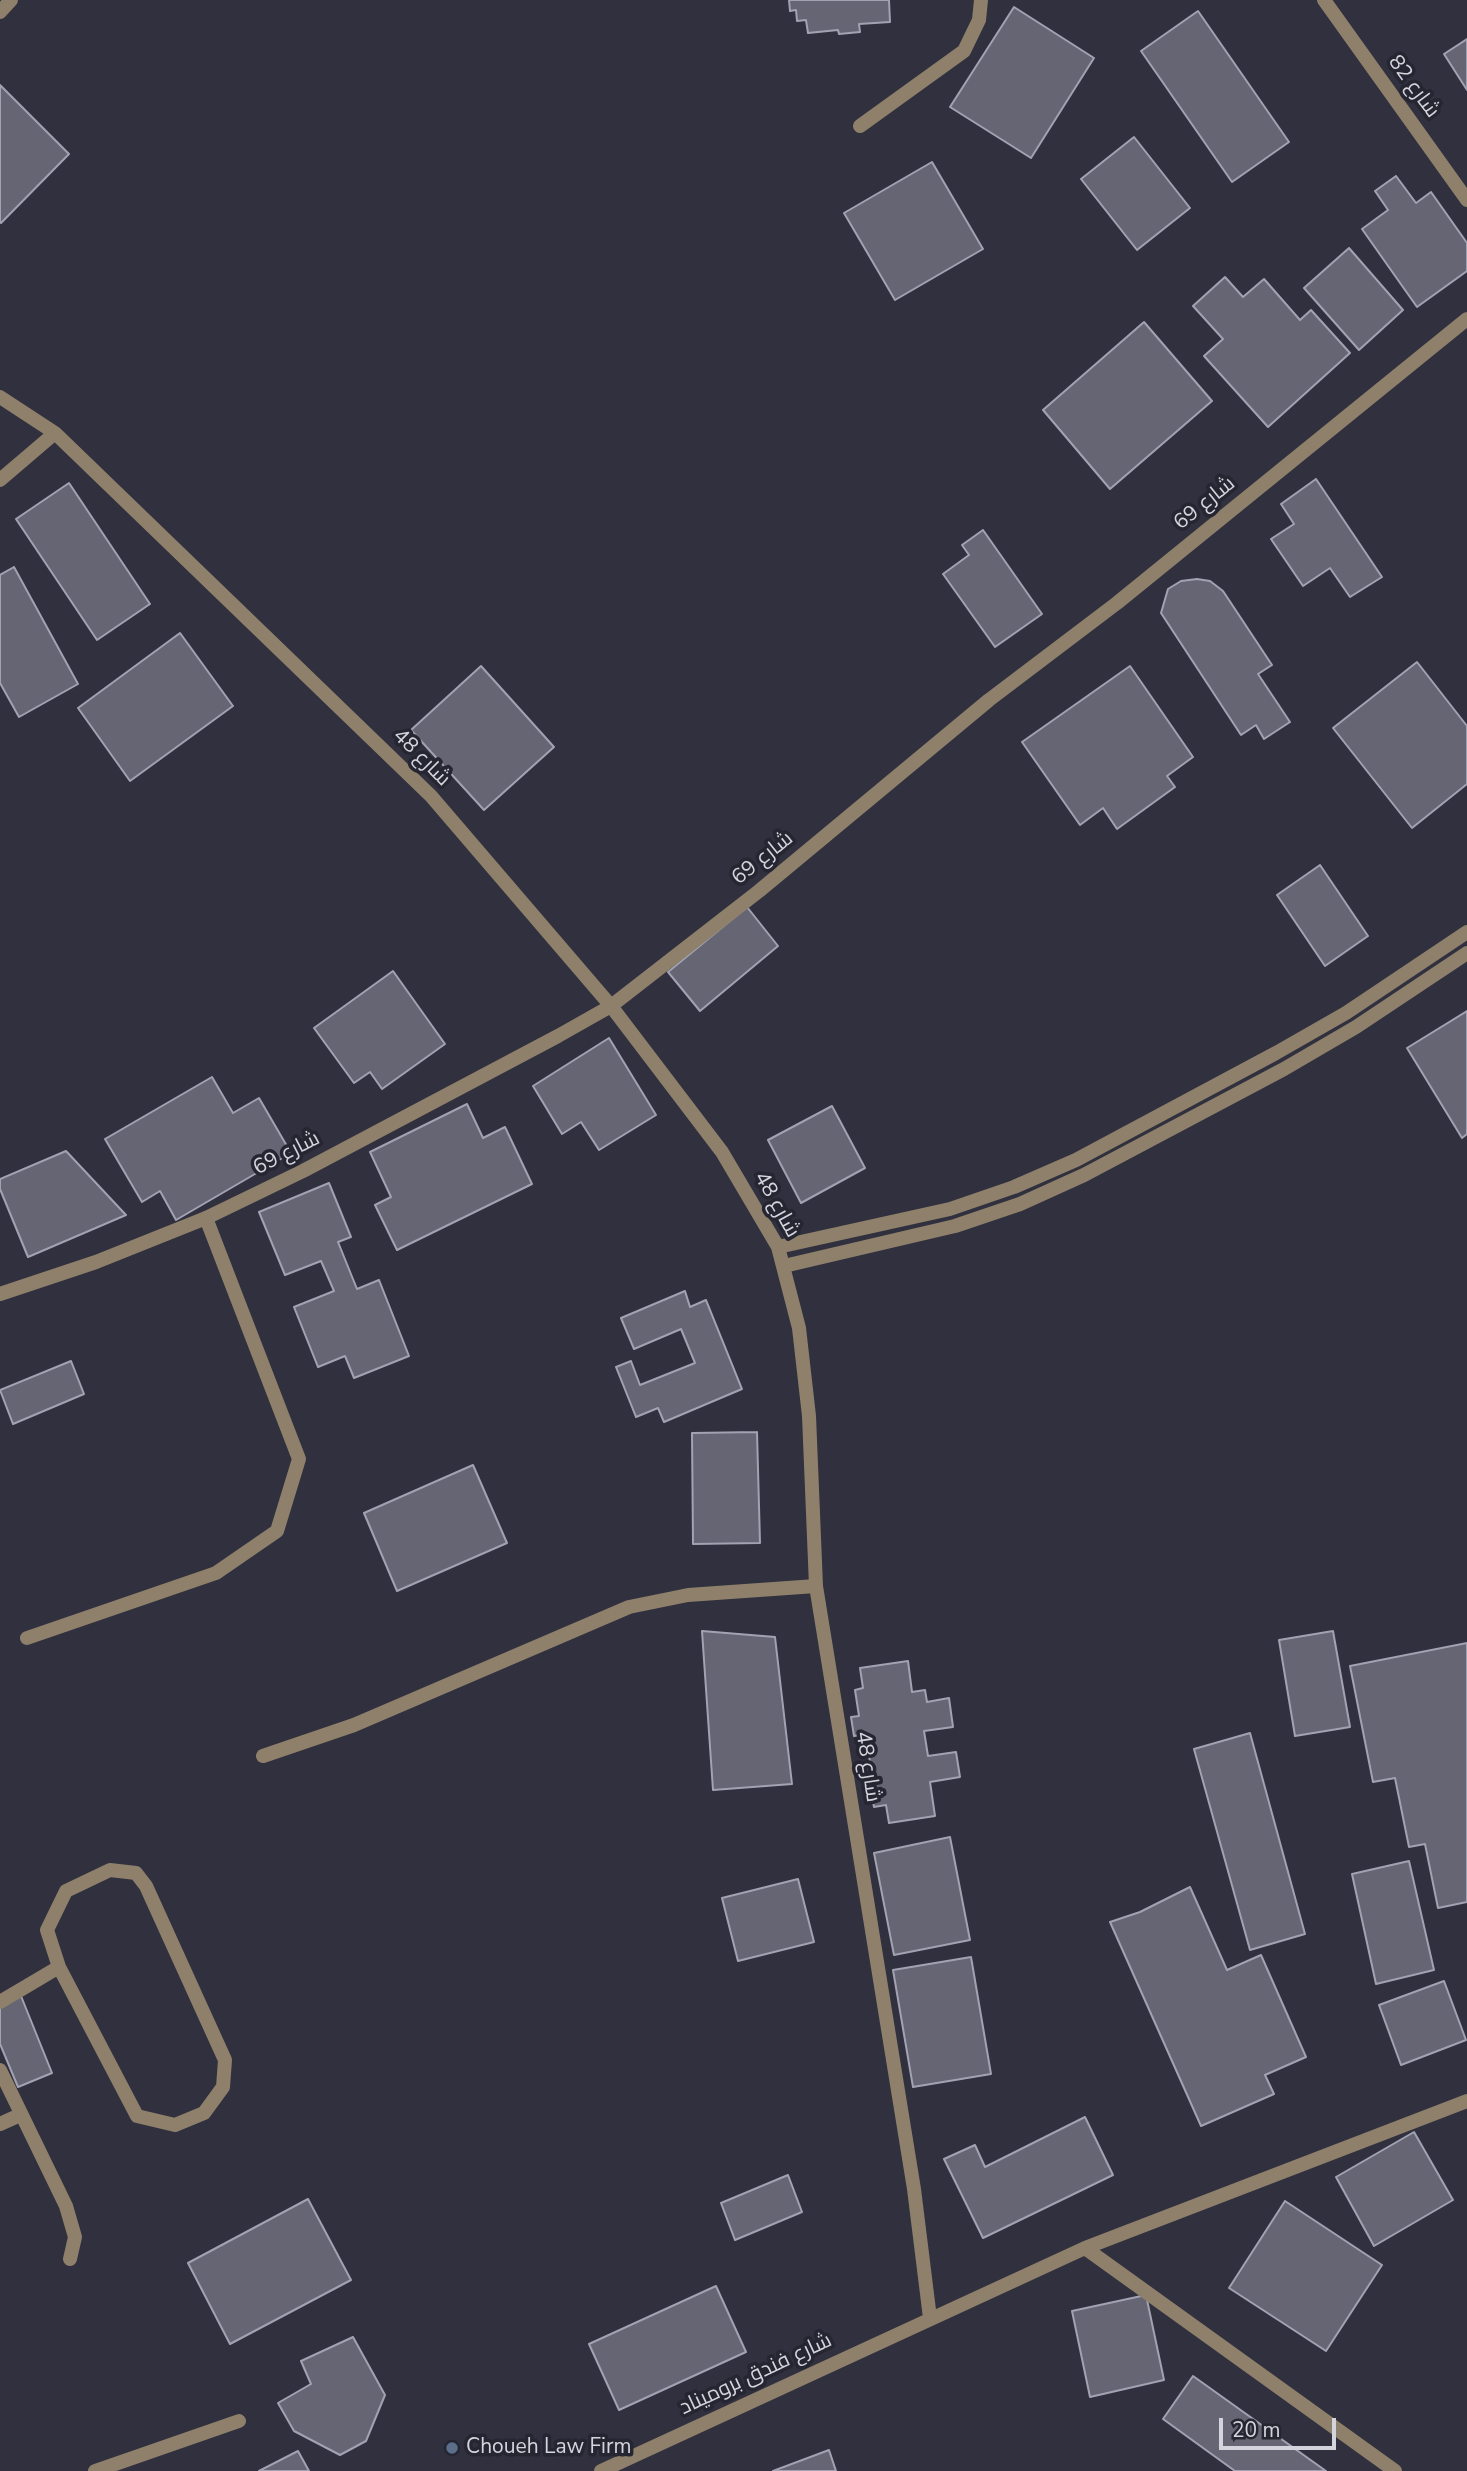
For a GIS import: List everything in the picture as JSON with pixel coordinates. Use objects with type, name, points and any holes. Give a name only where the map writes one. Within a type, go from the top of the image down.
[{"type":"street","points":[[0,12],[11,0]]},
{"type":"street","points":[[860,126],[964,51],[979,20],[981,0]]},
{"type":"street","name":"شارع 82","points":[[1324,0],[1467,200]]},
{"type":"street","name":"شارع 69","points":[[0,1294],[96,1262],[206,1218],[303,1171],[558,1037],[611,1006],[759,891],[989,699],[1117,603],[1467,319]]},
{"type":"street","name":"شارع 48","points":[[0,397],[55,433],[431,796],[611,1006],[722,1152],[778,1247],[799,1328],[809,1416],[816,1586],[914,2189],[930,2318]]},
{"type":"street","points":[[0,480],[55,433]]},
{"type":"street","points":[[778,1247],[950,1209],[1014,1187],[1076,1160],[1346,1013],[1467,932]]},
{"type":"street","points":[[784,1266],[955,1226],[1020,1204],[1084,1175],[1296,1062],[1356,1027],[1467,953]]},
{"type":"street","points":[[27,1638],[216,1573],[277,1531],[299,1459],[206,1218]]},
{"type":"street","points":[[263,1756],[354,1725],[629,1607],[688,1595],[816,1586]]},
{"type":"street","points":[[110,1870],[136,1873],[146,1886],[225,2060],[223,2087],[204,2113],[175,2125],[137,2116],[59,1967],[47,1930],[66,1891],[110,1870]]},
{"type":"street","points":[[0,2002],[59,1967]]},
{"type":"street","points":[[0,2070],[66,2206],[75,2237],[70,2259]]},
{"type":"street","name":"شارع فندق بروميناد","points":[[601,2471],[1085,2248],[1467,2101]]},
{"type":"street","points":[[0,2124],[20,2115]]},
{"type":"street","points":[[1085,2248],[1395,2471]]},
{"type":"street","points":[[95,2471],[239,2421]]},
{"type":"building","points":[[789,0],[889,0],[890,22],[859,24],[860,32],[839,34],[838,30],[808,33],[806,20],[797,21],[796,10],[790,11]]},
{"type":"building","points":[[1014,7],[1094,58],[1031,158],[950,107]]},
{"type":"building","points":[[1198,11],[1289,142],[1232,182],[1141,51]]},
{"type":"building","points":[[1467,39],[1467,90],[1444,54]]},
{"type":"building","points":[[0,85],[69,154],[1,223],[0,222]]},
{"type":"building","points":[[1134,137],[1190,208],[1137,250],[1081,179]]},
{"type":"building","points":[[932,162],[983,249],[895,300],[844,213]]},
{"type":"building","points":[[1396,176],[1416,203],[1431,192],[1467,243],[1467,271],[1417,307],[1362,229],[1388,210],[1375,191]]},
{"type":"building","points":[[1349,248],[1403,310],[1359,350],[1304,288]]},
{"type":"building","points":[[1225,277],[1243,297],[1264,279],[1300,320],[1311,310],[1350,353],[1268,427],[1204,356],[1223,339],[1193,306]]},
{"type":"building","points":[[1144,322],[1212,401],[1110,489],[1043,410]]},
{"type":"building","points":[[1316,479],[1382,577],[1350,597],[1330,568],[1303,586],[1271,539],[1294,524],[1281,504]]},
{"type":"building","points":[[69,483],[150,604],[97,640],[16,519]]},
{"type":"building","points":[[983,530],[1042,614],[995,647],[943,574],[969,555],[962,545]]},
{"type":"building","points":[[14,567],[78,684],[19,717],[0,683],[0,575]]},
{"type":"building","points":[[1181,581],[1210,581],[1223,591],[1272,665],[1258,674],[1290,722],[1264,739],[1256,725],[1241,735],[1161,613],[1168,589]]},
{"type":"building","points":[[180,633],[233,706],[130,781],[78,708]]},
{"type":"building","points":[[1417,662],[1467,726],[1467,784],[1412,828],[1333,728]]},
{"type":"building","points":[[481,666],[554,747],[484,810],[411,730]]},
{"type":"building","points":[[1130,666],[1193,757],[1167,776],[1175,787],[1117,829],[1103,808],[1080,825],[1022,742]]},
{"type":"building","points":[[1320,865],[1368,936],[1325,966],[1277,895]]},
{"type":"building","points":[[747,907],[778,946],[700,1011],[668,972]]},
{"type":"building","points":[[393,971],[445,1044],[382,1089],[370,1072],[354,1083],[314,1028]]},
{"type":"building","points":[[1467,1011],[1467,1134],[1462,1138],[1407,1048]]},
{"type":"building","points":[[609,1038],[656,1115],[599,1150],[581,1122],[562,1134],[533,1086]]},
{"type":"building","points":[[212,1077],[233,1113],[259,1098],[291,1153],[176,1220],[160,1191],[142,1202],[105,1139]]},
{"type":"building","points":[[467,1104],[483,1138],[505,1127],[532,1184],[397,1250],[375,1205],[391,1197],[370,1152]]},
{"type":"building","points":[[832,1106],[865,1168],[801,1203],[768,1140]]},
{"type":"building","points":[[66,1151],[126,1215],[28,1257],[0,1189],[0,1179]]},
{"type":"building","points":[[329,1183],[351,1237],[338,1242],[357,1289],[379,1280],[409,1356],[354,1378],[345,1356],[318,1367],[294,1307],[334,1291],[321,1261],[285,1275],[259,1212]]},
{"type":"building","points":[[685,1291],[690,1307],[706,1300],[742,1389],[664,1422],[658,1408],[636,1417],[616,1367],[631,1361],[640,1385],[695,1363],[681,1329],[634,1349],[621,1318]]},
{"type":"building","points":[[71,1361],[84,1394],[13,1424],[0,1390]]},
{"type":"building","points":[[757,1432],[760,1543],[693,1544],[692,1433]]},
{"type":"building","points":[[473,1465],[507,1543],[397,1591],[364,1513]]},
{"type":"building","points":[[702,1631],[775,1637],[792,1784],[713,1790]]},
{"type":"building","points":[[1333,1631],[1350,1727],[1295,1736],[1279,1640]]},
{"type":"building","points":[[1467,1643],[1467,1902],[1438,1908],[1425,1844],[1409,1847],[1395,1778],[1373,1782],[1350,1666]]},
{"type":"building","points":[[908,1661],[912,1692],[925,1690],[927,1702],[949,1698],[953,1727],[924,1731],[928,1756],[956,1752],[960,1777],[930,1782],[935,1816],[889,1823],[886,1805],[874,1807],[870,1787],[863,1788],[860,1764],[870,1762],[866,1734],[854,1736],[851,1717],[859,1716],[855,1690],[863,1688],[860,1668]]},
{"type":"building","points":[[1250,1733],[1305,1934],[1250,1950],[1194,1749]]},
{"type":"building","points":[[950,1837],[970,1940],[894,1955],[874,1853]]},
{"type":"building","points":[[1409,1861],[1434,1970],[1376,1984],[1352,1874]]},
{"type":"building","points":[[798,1879],[814,1942],[738,1961],[722,1898]]},
{"type":"building","points":[[1190,1887],[1227,1970],[1261,1955],[1306,2057],[1265,2075],[1274,2094],[1201,2126],[1110,1922],[1140,1912]]},
{"type":"building","points":[[971,1957],[991,2074],[913,2087],[893,1970]]},
{"type":"building","points":[[1444,1981],[1466,2040],[1401,2065],[1379,2005]]},
{"type":"building","points":[[21,1996],[52,2073],[18,2087],[0,2044],[0,2005]]},
{"type":"building","points":[[1085,2117],[1113,2175],[983,2238],[944,2159],[975,2145],[985,2167]]},
{"type":"building","points":[[1414,2132],[1453,2200],[1374,2246],[1336,2177]]},
{"type":"building","points":[[788,2175],[802,2212],[735,2240],[721,2203]]},
{"type":"building","points":[[308,2199],[351,2280],[230,2344],[188,2263]]},
{"type":"building","points":[[1285,2201],[1382,2265],[1326,2351],[1229,2288]]},
{"type":"building","points":[[716,2286],[746,2352],[619,2410],[589,2344]]},
{"type":"building","points":[[1146,2295],[1164,2380],[1090,2397],[1072,2311]]},
{"type":"building","points":[[353,2337],[385,2395],[366,2441],[340,2455],[294,2431],[278,2403],[311,2384],[301,2361]]},
{"type":"building","points":[[1193,2376],[1326,2471],[1235,2471],[1163,2419]]},
{"type":"building","points":[[829,2450],[836,2471],[773,2471]]},
{"type":"building","points":[[298,2451],[309,2471],[259,2471]]},
{"type":"place","name":"Choueh Law Firm","points":[[452,2448]]}]
